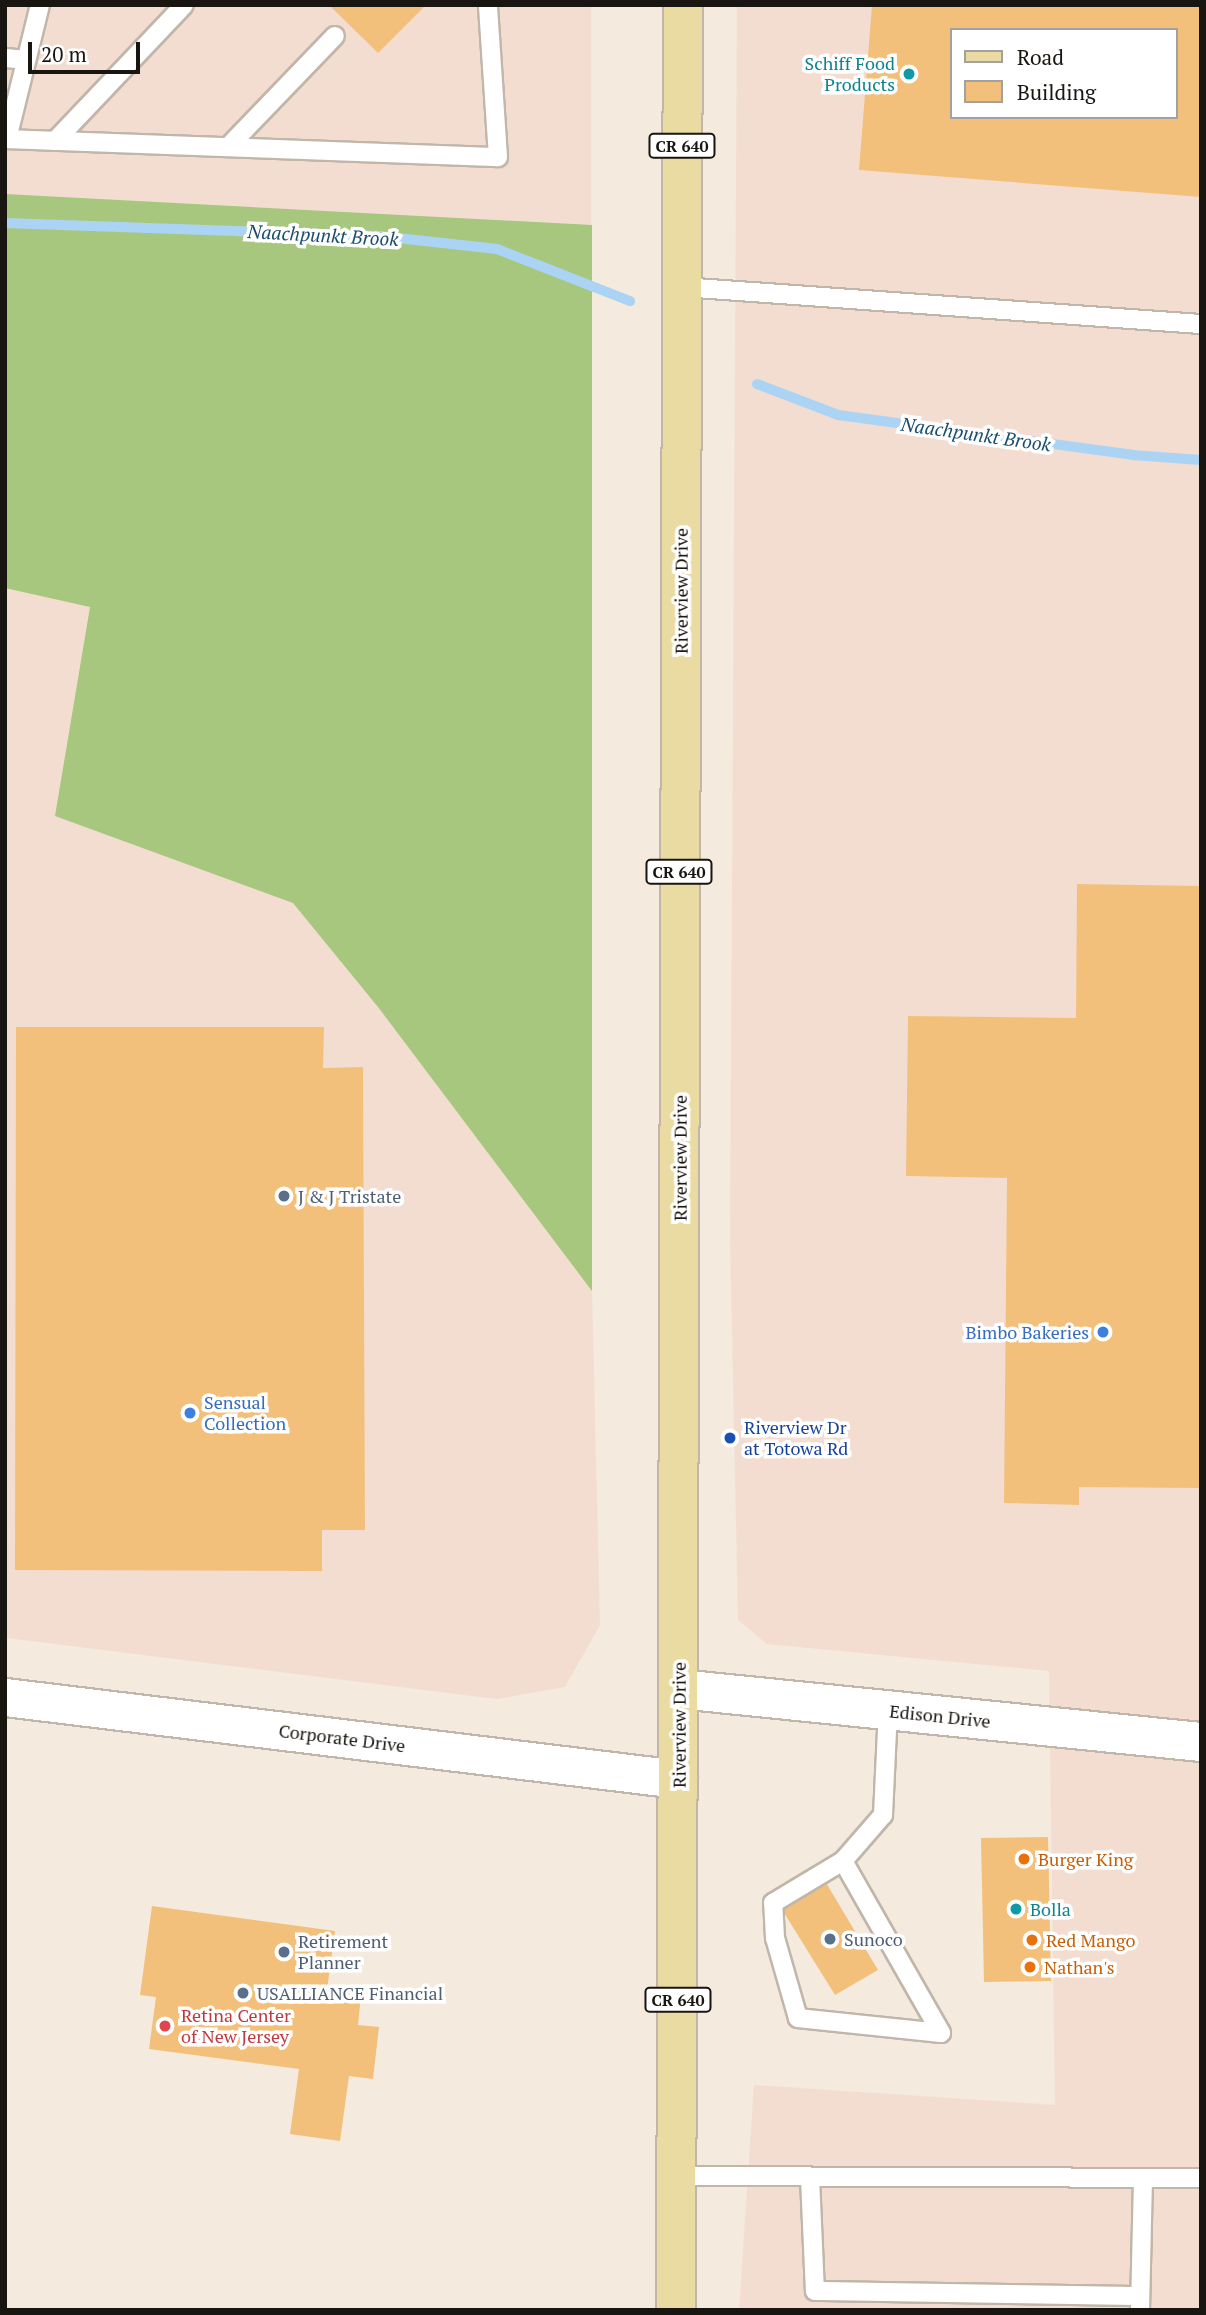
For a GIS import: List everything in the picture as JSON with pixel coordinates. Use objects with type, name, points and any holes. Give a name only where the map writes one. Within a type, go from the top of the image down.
[{"type":"main road","name":"Riverview Drive","points":[[676,2310],[683,5]]},
{"type":"main road","name":"Edison Drive","points":[[679,1689],[1201,1742]]},
{"type":"street","name":"Corporate Drive","points":[[5,1697],[678,1779]]},
{"type":"lane","points":[[40,5],[6,139],[498,157],[488,5]]},
{"type":"lane","points":[[55,141],[184,5]]},
{"type":"lane","points":[[228,147],[335,36]]},
{"type":"lane","points":[[5,58],[26,60]]},
{"type":"lane","points":[[682,287],[1201,324]]},
{"type":"lane","points":[[843,1861],[941,2033],[798,2018],[775,1938],[773,1903],[843,1861],[883,1815],[888,1710]]},
{"type":"lane","points":[[678,2176],[1143,2181],[1201,2178]]},
{"type":"lane","points":[[810,2178],[815,2291],[1140,2303],[1143,2181]]},
{"type":"shaded area","points":[[5,5],[591,5],[592,1291],[600,1625],[565,1687],[497,1699],[7,1638],[5,1652]]},
{"type":"shaded area","points":[[737,5],[1201,5],[1201,2310],[739,2310],[754,2085],[1055,2105],[1049,1671],[767,1644],[738,1620],[730,1236]]},
{"type":"green space","points":[[5,194],[592,225],[592,1291],[378,1007],[293,903],[55,816],[90,607],[5,588]]},
{"type":"building","points":[[329,5],[426,5],[378,53]]},
{"type":"building","name":"Schiff Food Products","points":[[872,5],[1201,5],[1201,197],[859,170]]},
{"type":"building","name":"Bimbo Bakeries","points":[[1077,884],[1201,886],[1201,1488],[1079,1487],[1079,1505],[1004,1503],[1007,1178],[906,1176],[908,1016],[1076,1018]]},
{"type":"building","points":[[16,1027],[324,1027],[323,1068],[363,1067],[365,1530],[322,1530],[322,1571],[15,1570]]},
{"type":"building","name":"Bolla","points":[[1048,1837],[1051,1981],[984,1982],[981,1838]]},
{"type":"building","name":"Sunoco","points":[[825,1881],[878,1970],[835,1995],[781,1908]]},
{"type":"building","name":"USALLIANCE Financial","points":[[152,1906],[335,1931],[327,1990],[361,1995],[358,2025],[379,2027],[373,2079],[349,2076],[340,2141],[290,2134],[299,2069],[149,2049],[156,1997],[140,1995]]},
{"type":"waterway","name":"Naachpunkt Brook","points":[[5,223],[379,236],[497,249],[630,301]]},
{"type":"waterway","name":"Naachpunkt Brook","points":[[757,384],[838,415],[1132,455],[1201,460]]},
{"type":"place","name":"Schiff Food Products","points":[[909,74]]},
{"type":"place","name":"J & J Tristate","points":[[284,1196]]},
{"type":"place","name":"Bimbo Bakeries","points":[[1103,1332]]},
{"type":"place","name":"Sensual Collection","points":[[190,1413]]},
{"type":"place","name":"Riverview Dr at Totowa Rd","points":[[730,1438]]},
{"type":"place","name":"Burger King","points":[[1024,1859]]},
{"type":"place","name":"Bolla","points":[[1016,1909]]},
{"type":"place","name":"Sunoco","points":[[830,1939]]},
{"type":"place","name":"Red Mango","points":[[1032,1940]]},
{"type":"place","name":"Retirement Planner","points":[[284,1952]]},
{"type":"place","name":"Nathan's","points":[[1030,1967]]},
{"type":"place","name":"USALLIANCE Financial","points":[[243,1993]]},
{"type":"place","name":"Retina Center of New Jersey","points":[[165,2026]]}]
